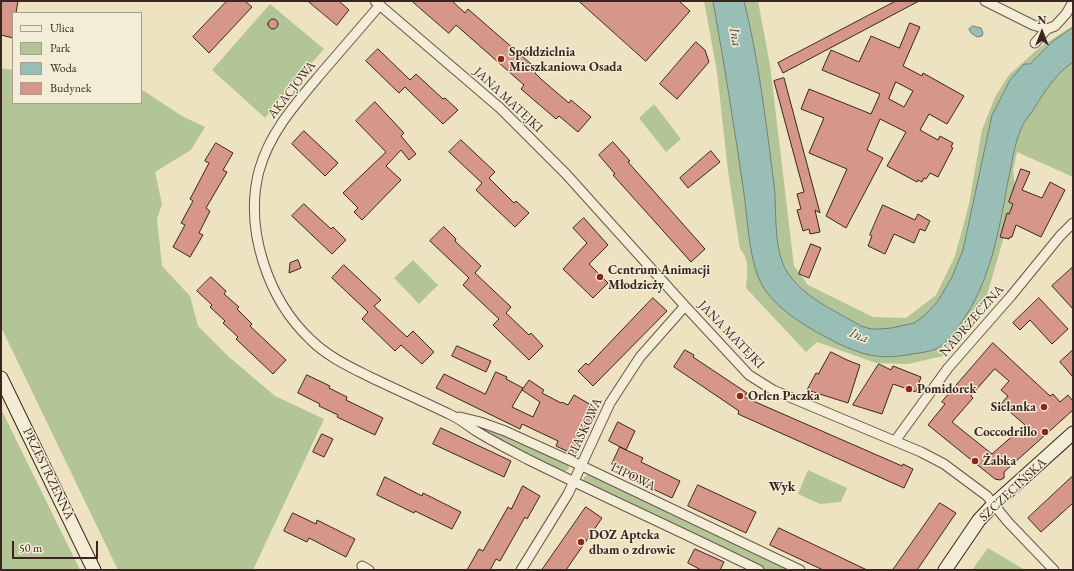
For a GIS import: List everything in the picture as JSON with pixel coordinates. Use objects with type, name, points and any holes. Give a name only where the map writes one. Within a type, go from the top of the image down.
[{"type":"street","points":[[985,1],[1033,25],[1047,29]]},
{"type":"street","points":[[1035,43],[1047,29],[1055,26],[1066,14],[1073,2]]},
{"type":"street","name":"JANA MATEJKI","points":[[378,3],[500,108],[566,174],[684,306],[749,375],[781,394],[921,452],[944,464],[976,488],[994,504],[1008,522],[1054,570]]},
{"type":"street","name":"AKACJOWA","points":[[378,3],[296,102],[282,121],[270,143],[258,173],[255,214],[257,236],[261,258],[284,309],[312,341],[324,352],[345,365],[433,406]]},
{"type":"street","name":"NADRZECZNA","points":[[895,441],[948,368],[1011,296],[1060,236],[1073,223]]},
{"type":"street","name":"PIASKOWA","points":[[521,570],[574,482],[606,410],[640,357],[684,306]]},
{"type":"street","name":"PRZESTRZENNA","points":[[1,378],[94,570]]},
{"type":"street","name":"LIPOWA","points":[[433,406],[452,415],[499,444],[574,482],[759,570]]},
{"type":"street","name":"LIPOWA","points":[[452,415],[480,422],[505,431],[800,570]]},
{"type":"street","name":"SZCZECIŃSKA","points":[[944,570],[979,520],[994,504],[1073,433]]},
{"type":"green space","points":[[704,1],[758,1],[770,65],[794,266],[808,285],[873,317],[906,318],[936,295],[955,256],[969,204],[982,130],[995,97],[1009,75],[1040,47],[1073,26],[1073,177],[1017,152],[1013,171],[1016,195],[987,295],[975,321],[943,356],[908,364],[876,363],[817,342],[806,352],[746,288],[747,262],[740,249],[728,171],[717,72]]},
{"type":"green space","points":[[270,4],[324,49],[277,102],[265,118],[212,70]]},
{"type":"green space","points":[[1,68],[12,70],[12,104],[142,104],[142,90],[182,116],[205,127],[191,150],[155,172],[162,204],[157,219],[162,266],[190,296],[198,326],[229,357],[275,396],[324,419],[253,570],[118,570],[1,327]]},
{"type":"green space","points":[[654,104],[681,139],[666,152],[639,118]]},
{"type":"green space","points":[[413,260],[438,285],[419,304],[394,278]]},
{"type":"green space","points":[[1,409],[80,570],[1,570]]},
{"type":"green space","points":[[487,425],[568,464],[569,469],[562,471],[484,433],[482,429]]},
{"type":"green space","points":[[808,470],[847,488],[841,502],[820,504],[798,494]]},
{"type":"green space","points":[[589,474],[790,570],[766,570],[583,482],[584,477]]},
{"type":"green space","points":[[988,548],[1025,570],[972,570]]},
{"type":"water","name":"Ina","points":[[713,1],[744,1],[754,46],[765,115],[775,194],[777,240],[782,261],[786,270],[801,288],[819,302],[861,326],[871,329],[891,328],[914,323],[925,315],[938,301],[952,277],[963,250],[992,115],[1010,80],[1024,64],[1030,64],[1053,41],[1073,27],[1073,62],[1061,72],[1050,85],[1024,122],[1019,135],[1013,155],[997,236],[987,273],[980,290],[961,323],[950,338],[940,347],[924,352],[891,357],[865,354],[837,343],[798,321],[780,307],[765,290],[759,280],[752,254],[736,140]]},
{"type":"water","points":[[973,26],[981,28],[983,33],[982,36],[977,37],[971,33],[969,29]]},
{"type":"building","points":[[1,1],[18,1],[16,12],[12,12],[12,38],[1,35]]},
{"type":"building","points":[[227,1],[245,1],[252,7],[209,53],[193,37]]},
{"type":"building","points":[[308,1],[339,1],[349,10],[337,25]]},
{"type":"building","points":[[412,1],[452,1],[465,13],[468,9],[538,70],[535,73],[542,80],[569,103],[571,100],[591,117],[578,132],[559,116],[556,119],[521,89],[524,85],[456,25],[449,33]]},
{"type":"building","points":[[579,1],[679,1],[690,11],[646,61]]},
{"type":"building","points":[[896,1],[919,1],[783,73],[778,63]]},
{"type":"building","points":[[271,19],[275,19],[277,20],[277,28],[271,29],[268,26],[268,22]]},
{"type":"building","points":[[910,23],[920,27],[903,66],[922,76],[923,73],[964,96],[947,124],[929,114],[920,130],[938,140],[940,136],[953,143],[951,147],[953,148],[938,177],[930,173],[922,182],[918,180],[917,182],[887,166],[906,132],[880,119],[867,150],[883,158],[846,228],[826,216],[847,169],[809,153],[824,118],[801,109],[809,89],[871,114],[880,94],[822,70],[831,50],[859,62],[871,36],[899,48]],"holes":[[[896,82],[913,91],[904,107],[889,99]]]},
{"type":"building","points":[[696,42],[705,50],[709,62],[677,99],[660,84]]},
{"type":"building","points":[[378,49],[410,80],[416,74],[443,99],[445,98],[458,110],[443,124],[405,87],[399,93],[366,61]]},
{"type":"building","points":[[784,78],[820,213],[815,210],[820,232],[810,234],[809,229],[803,231],[797,210],[801,209],[797,194],[804,192],[774,81]]},
{"type":"building","points":[[375,102],[404,133],[401,136],[416,154],[409,160],[401,150],[386,166],[401,180],[362,220],[354,212],[358,208],[343,193],[386,152],[356,121]]},
{"type":"building","points":[[304,131],[338,163],[325,176],[292,144]]},
{"type":"building","points":[[461,140],[495,172],[489,178],[514,203],[516,201],[529,213],[515,227],[476,190],[482,183],[449,152]]},
{"type":"building","points":[[613,142],[630,161],[628,162],[705,249],[691,262],[613,175],[615,174],[599,155]]},
{"type":"building","points":[[216,143],[233,153],[223,170],[227,172],[206,208],[210,211],[199,233],[203,235],[190,257],[173,247],[185,225],[181,223],[193,201],[190,199],[209,163],[205,161]]},
{"type":"building","points":[[711,151],[720,162],[688,188],[680,178]]},
{"type":"building","points":[[1021,169],[1030,172],[1022,190],[1042,198],[1050,182],[1065,190],[1041,237],[1016,225],[1012,237],[1009,239],[1000,237],[1007,213],[1009,214],[1013,204],[1009,202]]},
{"type":"building","points":[[304,204],[331,229],[333,227],[346,240],[332,254],[292,216]]},
{"type":"building","points":[[883,205],[915,220],[918,214],[930,221],[925,231],[920,229],[914,243],[894,234],[885,254],[868,246],[872,236],[870,235]]},
{"type":"building","points":[[584,218],[608,245],[589,264],[608,283],[593,298],[563,269],[587,243],[573,228]]},
{"type":"building","points":[[444,227],[456,239],[455,241],[481,266],[475,273],[511,307],[506,313],[529,335],[531,333],[543,346],[529,360],[493,325],[499,319],[463,285],[469,278],[430,241]]},
{"type":"building","points":[[811,244],[821,248],[809,278],[799,274]]},
{"type":"building","points":[[298,260],[301,268],[289,273],[290,263]]},
{"type":"building","points":[[344,265],[381,300],[374,306],[407,337],[413,331],[434,352],[422,364],[401,345],[395,351],[362,319],[368,312],[332,278]]},
{"type":"building","points":[[1073,267],[1073,309],[1052,286]]},
{"type":"building","points":[[211,277],[226,291],[224,294],[239,307],[237,309],[252,324],[250,326],[286,360],[273,374],[236,339],[238,337],[223,323],[225,321],[210,307],[212,305],[197,291]]},
{"type":"building","points":[[653,298],[667,311],[593,386],[578,371],[586,363],[588,365]]},
{"type":"building","points":[[1039,298],[1068,329],[1052,344],[1030,320],[1020,330],[1013,323]]},
{"type":"building","points":[[993,343],[1050,396],[1053,394],[1060,402],[1068,395],[1073,401],[1073,410],[1004,472],[1004,478],[1000,480],[995,479],[928,425],[945,404],[942,402]],"holes":[[[995,369],[1009,381],[1001,390],[1008,396],[1001,404],[1025,425],[992,454],[952,422],[973,398],[971,396]]]},
{"type":"building","points":[[457,346],[491,361],[486,372],[452,356]]},
{"type":"building","points":[[685,350],[747,393],[744,397],[902,466],[903,464],[913,469],[904,488],[738,414],[739,411],[674,367]]},
{"type":"building","points":[[1073,350],[1073,377],[1060,362]]},
{"type":"building","points":[[831,352],[860,365],[848,403],[807,390],[816,373],[818,374]]},
{"type":"building","points":[[879,364],[891,370],[893,366],[921,377],[916,392],[893,384],[882,414],[853,405]]},
{"type":"building","points":[[496,372],[507,377],[506,379],[523,388],[512,407],[533,417],[540,402],[522,390],[529,380],[544,390],[542,393],[561,403],[562,402],[568,405],[574,395],[598,409],[575,455],[556,446],[558,441],[522,424],[520,429],[436,388],[444,374],[485,394]]},
{"type":"building","points":[[307,375],[330,386],[329,388],[347,397],[346,400],[383,418],[375,435],[337,417],[338,415],[319,406],[320,404],[298,393]]},
{"type":"building","points":[[618,422],[635,431],[626,450],[609,441]]},
{"type":"building","points":[[441,428],[511,461],[504,477],[433,444]]},
{"type":"building","points":[[322,434],[333,439],[324,457],[313,452]]},
{"type":"building","points":[[620,447],[643,458],[641,462],[680,481],[672,498],[632,479],[634,475],[612,464]]},
{"type":"building","points":[[1073,476],[1073,503],[1041,532],[1028,518]]},
{"type":"building","points":[[385,477],[422,496],[423,493],[461,512],[452,529],[377,495]]},
{"type":"building","points":[[698,485],[756,512],[746,533],[688,506]]},
{"type":"building","points":[[523,486],[540,496],[527,519],[525,517],[500,561],[496,559],[490,570],[467,570],[479,549],[483,551],[508,507],[511,509]]},
{"type":"building","points":[[940,503],[956,513],[917,570],[893,570]]},
{"type":"building","points":[[586,507],[602,518],[566,570],[542,570]]},
{"type":"building","points":[[293,513],[316,524],[317,520],[355,539],[346,557],[309,538],[307,542],[284,531]]},
{"type":"building","points":[[779,528],[867,570],[823,570],[770,545]]},
{"type":"building","points":[[695,549],[724,562],[720,570],[701,570],[688,563]]},
{"type":"place","name":"Spółdzielnia Mieszkaniowa Osada","points":[[501,59]]},
{"type":"place","name":"Centrum Animacji Młodzieży","points":[[600,277]]},
{"type":"place","name":"Pomidorek","points":[[909,389]]},
{"type":"place","name":"Orlen Paczka","points":[[740,396]]},
{"type":"place","name":"Sielanka","points":[[1044,407]]},
{"type":"place","name":"Coccodrillo","points":[[1045,432]]},
{"type":"place","name":"Żabka","points":[[975,461]]},
{"type":"place","name":"DOZ Apteka dbam o zdrowie","points":[[581,542]]},
{"type":"district","name":"Wyk","points":[[782,487]]}]
